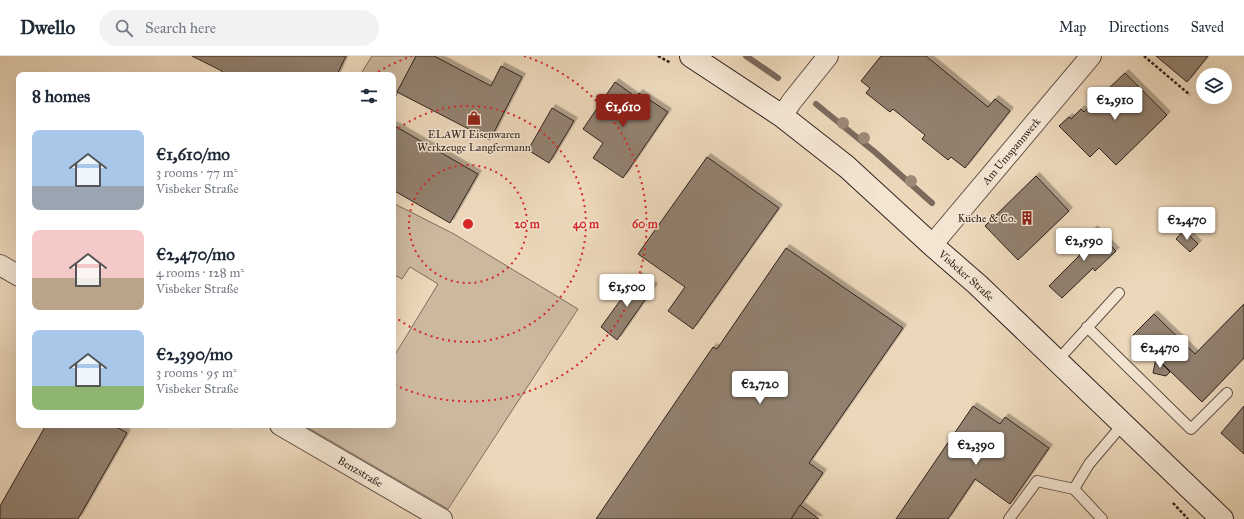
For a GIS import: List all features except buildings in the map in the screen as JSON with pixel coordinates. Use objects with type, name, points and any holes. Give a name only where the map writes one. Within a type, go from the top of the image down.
[{"type":"main road","name":"Visbeker Straße","points":[[684,61],[782,116],[847,167],[978,285],[1222,519]]},
{"type":"street","points":[[782,116],[814,72],[828,56]]},
{"type":"street","name":"Am Umspannwerk","points":[[932,245],[1091,56]]},
{"type":"street","points":[[0,265],[16,274]]},
{"type":"street","name":"Benzstraße","points":[[285,428],[442,519]]},
{"type":"lane","points":[[1057,361],[1119,293]]},
{"type":"lane","points":[[1088,327],[1191,429],[1227,393]]},
{"type":"lane","points":[[1074,489],[1089,464],[1123,424]]},
{"type":"lane","points":[[1009,519],[1037,481],[1074,489],[1102,519]]},
{"type":"path","points":[[658,56],[684,61]]},
{"type":"path","points":[[1144,56],[1190,95]]},
{"type":"path","points":[[1172,502],[1188,519]]},
{"type":"shaded area","points":[[372,56],[416,56],[396,96],[396,72],[362,72]]},
{"type":"shaded area","points":[[396,205],[454,234],[578,309],[448,509],[308,428],[396,428],[396,353],[438,284],[410,267],[402,279],[396,276]]},
{"type":"waterway","points":[[746,56],[778,78]]},
{"type":"waterway","points":[[816,104],[876,153],[932,203]]},
{"type":"place","name":"ELAWI Eisenwaren Werkzeuge Langfermann","points":[[474,118]]},
{"type":"place","name":"Küche & Co.","points":[[1027,218]]}]
